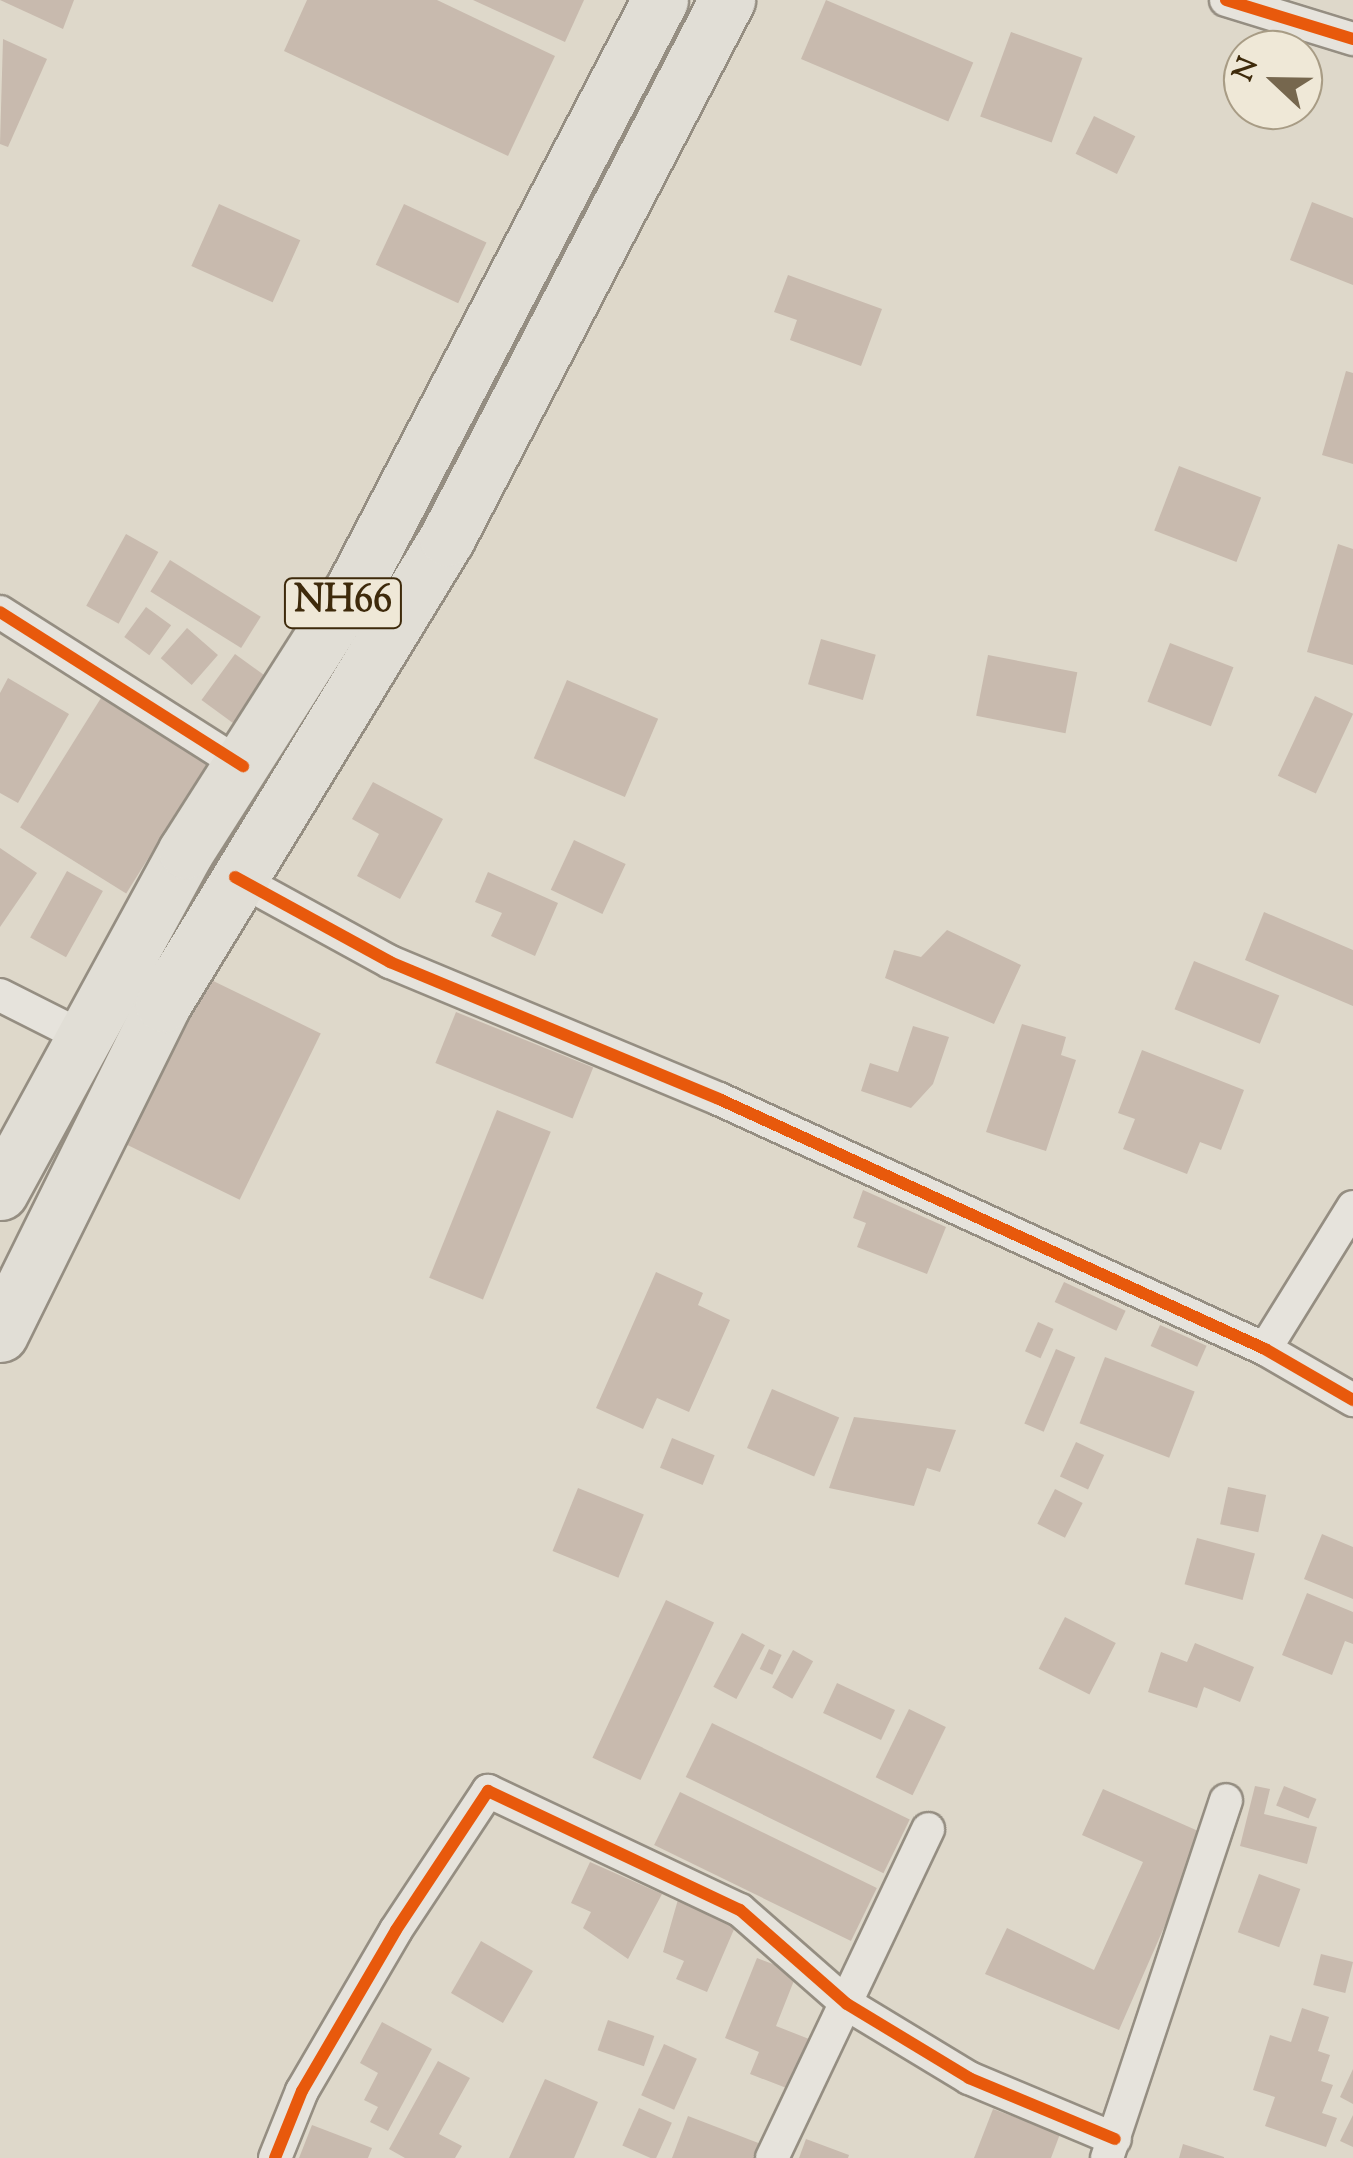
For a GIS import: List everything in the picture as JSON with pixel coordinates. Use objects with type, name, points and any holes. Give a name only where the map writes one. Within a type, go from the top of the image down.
[{"type":"highway","name":"NH66","points":[[0,1192],[186,851],[243,766],[388,523],[660,0]]},
{"type":"highway","name":"NH66","points":[[0,1334],[234,877],[447,538],[727,0]]},
{"type":"highway","points":[[186,851],[234,877]]},
{"type":"street","points":[[1226,0],[1353,39]]},
{"type":"street","points":[[0,612],[243,766]]},
{"type":"street","points":[[234,877],[390,962],[718,1099],[1266,1349],[1353,1400]]},
{"type":"street","points":[[0,995],[85,1038]]},
{"type":"street","points":[[1266,1349],[1353,1206]]},
{"type":"street","points":[[276,2158],[302,2091],[396,1930],[488,1791],[740,1910],[847,2004],[969,2078],[1111,2148],[1226,1800]]},
{"type":"street","points":[[772,2158],[928,1830]]},
{"type":"building","points":[[0,0],[74,0],[63,29]]},
{"type":"building","points":[[307,0],[437,0],[555,56],[508,156],[284,51]]},
{"type":"building","points":[[473,0],[584,0],[565,42]]},
{"type":"building","points":[[826,0],[973,63],[948,121],[801,59]]},
{"type":"building","points":[[1011,32],[1082,58],[1052,143],[980,117]]},
{"type":"building","points":[[3,39],[47,59],[8,147],[0,144]]},
{"type":"building","points":[[1094,116],[1135,136],[1117,174],[1076,154]]},
{"type":"building","points":[[1312,202],[1353,218],[1353,285],[1290,260]]},
{"type":"building","points":[[219,204],[300,240],[273,302],[191,266]]},
{"type":"building","points":[[404,204],[486,242],[458,303],[376,265]]},
{"type":"building","points":[[788,275],[882,309],[861,366],[790,340],[797,320],[774,312]]},
{"type":"building","points":[[1346,371],[1353,373],[1353,464],[1322,455]]},
{"type":"building","points":[[1179,466],[1261,498],[1236,562],[1154,530]]},
{"type":"building","points":[[126,534],[158,552],[119,624],[86,606]]},
{"type":"building","points":[[1338,544],[1353,549],[1353,665],[1307,652]]},
{"type":"building","points":[[170,560],[261,617],[241,648],[150,591]]},
{"type":"building","points":[[146,607],[171,625],[149,655],[124,637]]},
{"type":"building","points":[[187,628],[218,655],[192,685],[161,658]]},
{"type":"building","points":[[821,639],[876,655],[863,700],[808,684]]},
{"type":"building","points":[[1170,643],[1233,667],[1211,726],[1147,702]]},
{"type":"building","points":[[235,654],[268,678],[235,724],[201,700]]},
{"type":"building","points":[[988,655],[1077,672],[1065,733],[976,716]]},
{"type":"building","points":[[8,678],[69,714],[18,803],[0,793],[0,693]]},
{"type":"building","points":[[567,680],[658,719],[625,797],[534,758]]},
{"type":"building","points":[[106,690],[212,756],[126,894],[20,827]]},
{"type":"building","points":[[1315,696],[1353,714],[1316,794],[1278,776]]},
{"type":"building","points":[[373,782],[443,819],[400,899],[357,876],[379,834],[352,819]]},
{"type":"building","points":[[574,840],[626,864],[602,914],[551,890]]},
{"type":"building","points":[[0,848],[37,873],[0,927]]},
{"type":"building","points":[[67,871],[103,891],[66,957],[30,937]]},
{"type":"building","points":[[488,872],[558,903],[535,956],[491,936],[502,913],[475,902]]},
{"type":"building","points":[[1264,912],[1353,950],[1353,1006],[1245,960]]},
{"type":"building","points":[[947,930],[1021,965],[994,1024],[885,978],[894,950],[921,957]]},
{"type":"building","points":[[1194,961],[1279,995],[1260,1044],[1175,1009]]},
{"type":"building","points":[[203,976],[321,1033],[240,1200],[122,1142]]},
{"type":"building","points":[[456,1012],[593,1067],[573,1118],[435,1063]]},
{"type":"building","points":[[1022,1024],[1066,1037],[1061,1055],[1076,1060],[1046,1151],[986,1132]]},
{"type":"building","points":[[913,1026],[949,1037],[933,1084],[911,1108],[861,1091],[870,1063],[898,1072]]},
{"type":"building","points":[[1142,1050],[1244,1090],[1221,1150],[1200,1142],[1187,1174],[1123,1149],[1135,1119],[1118,1113]]},
{"type":"building","points":[[497,1110],[551,1132],[483,1300],[429,1278]]},
{"type":"building","points":[[863,1190],[946,1227],[927,1274],[857,1247],[866,1223],[853,1218]]},
{"type":"building","points":[[656,1272],[703,1293],[698,1305],[730,1320],[689,1412],[657,1398],[643,1429],[596,1408]]},
{"type":"building","points":[[1064,1282],[1126,1311],[1116,1331],[1055,1302]]},
{"type":"building","points":[[1038,1322],[1054,1329],[1041,1358],[1025,1351]]},
{"type":"building","points":[[1160,1325],[1207,1346],[1197,1367],[1151,1346]]},
{"type":"building","points":[[1056,1349],[1075,1357],[1044,1432],[1024,1424]]},
{"type":"building","points":[[1105,1357],[1195,1391],[1169,1458],[1080,1423]]},
{"type":"building","points":[[772,1389],[839,1418],[814,1476],[747,1448]]},
{"type":"building","points":[[854,1417],[956,1430],[940,1472],[927,1468],[914,1506],[829,1488]]},
{"type":"building","points":[[672,1438],[715,1455],[703,1485],[660,1468]]},
{"type":"building","points":[[1076,1442],[1104,1455],[1088,1490],[1060,1476]]},
{"type":"building","points":[[1228,1487],[1266,1495],[1258,1532],[1220,1524]]},
{"type":"building","points":[[578,1488],[644,1515],[618,1578],[553,1551]]},
{"type":"building","points":[[1055,1489],[1083,1503],[1065,1538],[1037,1524]]},
{"type":"building","points":[[1322,1534],[1353,1547],[1353,1599],[1304,1579]]},
{"type":"building","points":[[1197,1538],[1255,1554],[1243,1600],[1185,1584]]},
{"type":"building","points":[[1307,1593],[1353,1612],[1353,1644],[1345,1641],[1332,1675],[1282,1655]]},
{"type":"building","points":[[666,1600],[714,1622],[640,1780],[592,1758]]},
{"type":"building","points":[[1065,1617],[1116,1643],[1089,1695],[1039,1669]]},
{"type":"building","points":[[742,1633],[765,1645],[736,1699],[713,1687]]},
{"type":"building","points":[[1195,1643],[1254,1667],[1240,1702],[1204,1687],[1197,1708],[1148,1692],[1161,1652],[1187,1662]]},
{"type":"building","points":[[769,1649],[782,1655],[772,1675],[760,1669]]},
{"type":"building","points":[[793,1650],[813,1661],[792,1699],[772,1688]]},
{"type":"building","points":[[837,1683],[895,1710],[881,1740],[823,1713]]},
{"type":"building","points":[[909,1709],[946,1727],[913,1795],[876,1777]]},
{"type":"building","points":[[712,1723],[910,1819],[883,1873],[686,1777]]},
{"type":"building","points":[[1255,1786],[1270,1789],[1264,1814],[1317,1827],[1307,1864],[1240,1846]]},
{"type":"building","points":[[1284,1786],[1316,1799],[1309,1819],[1276,1805]]},
{"type":"building","points":[[1103,1789],[1205,1834],[1119,2030],[985,1974],[1007,1928],[1094,1970],[1143,1862],[1082,1835]]},
{"type":"building","points":[[680,1792],[877,1888],[851,1941],[654,1845]]},
{"type":"building","points":[[590,1862],[662,1894],[628,1959],[583,1928],[591,1912],[571,1903]]},
{"type":"building","points":[[1259,1874],[1300,1889],[1279,1947],[1238,1932]]},
{"type":"building","points":[[679,1896],[738,1920],[707,1992],[676,1979],[684,1961],[663,1952]]},
{"type":"building","points":[[481,1941],[533,1971],[503,2023],[451,1993]]},
{"type":"building","points":[[1321,1954],[1353,1962],[1345,1993],[1313,1985]]},
{"type":"building","points":[[757,1958],[797,1973],[776,2026],[809,2039],[789,2089],[750,2074],[759,2052],[725,2038]]},
{"type":"building","points":[[1302,2008],[1329,2017],[1318,2051],[1330,2055],[1321,2081],[1333,2085],[1322,2113],[1337,2118],[1326,2147],[1265,2126],[1275,2097],[1253,2090],[1270,2035],[1291,2042]]},
{"type":"building","points":[[608,2020],[654,2036],[644,2066],[598,2050]]},
{"type":"building","points":[[382,2022],[432,2049],[388,2131],[370,2122],[378,2107],[364,2100],[378,2073],[360,2063]]},
{"type":"building","points":[[664,2044],[697,2059],[674,2110],[641,2095]]},
{"type":"building","points":[[438,2061],[470,2078],[439,2134],[462,2146],[455,2158],[405,2158],[389,2149]]},
{"type":"building","points":[[1353,2069],[1353,2104],[1340,2097]]},
{"type":"building","points":[[545,2079],[598,2102],[574,2158],[509,2158]]},
{"type":"building","points":[[639,2108],[672,2123],[656,2158],[622,2145]]},
{"type":"building","points":[[993,2109],[1060,2134],[1051,2158],[974,2158]]},
{"type":"building","points":[[1353,2115],[1353,2147],[1340,2141]]},
{"type":"building","points":[[688,2116],[761,2144],[756,2158],[672,2158]]},
{"type":"building","points":[[312,2125],[372,2148],[368,2158],[299,2158]]},
{"type":"building","points":[[806,2139],[849,2155],[848,2158],[799,2158]]},
{"type":"building","points":[[1183,2144],[1224,2157],[1224,2158],[1179,2158]]},
{"type":"cycle path","points":[[1226,0],[1353,39]]},
{"type":"cycle path","points":[[0,612],[243,766]]},
{"type":"cycle path","points":[[235,877],[390,962],[719,1099],[1265,1349],[1353,1400]]},
{"type":"cycle path","points":[[275,2158],[302,2091],[396,1930],[488,1791],[740,1910],[847,2004],[969,2078],[1115,2139]]}]
